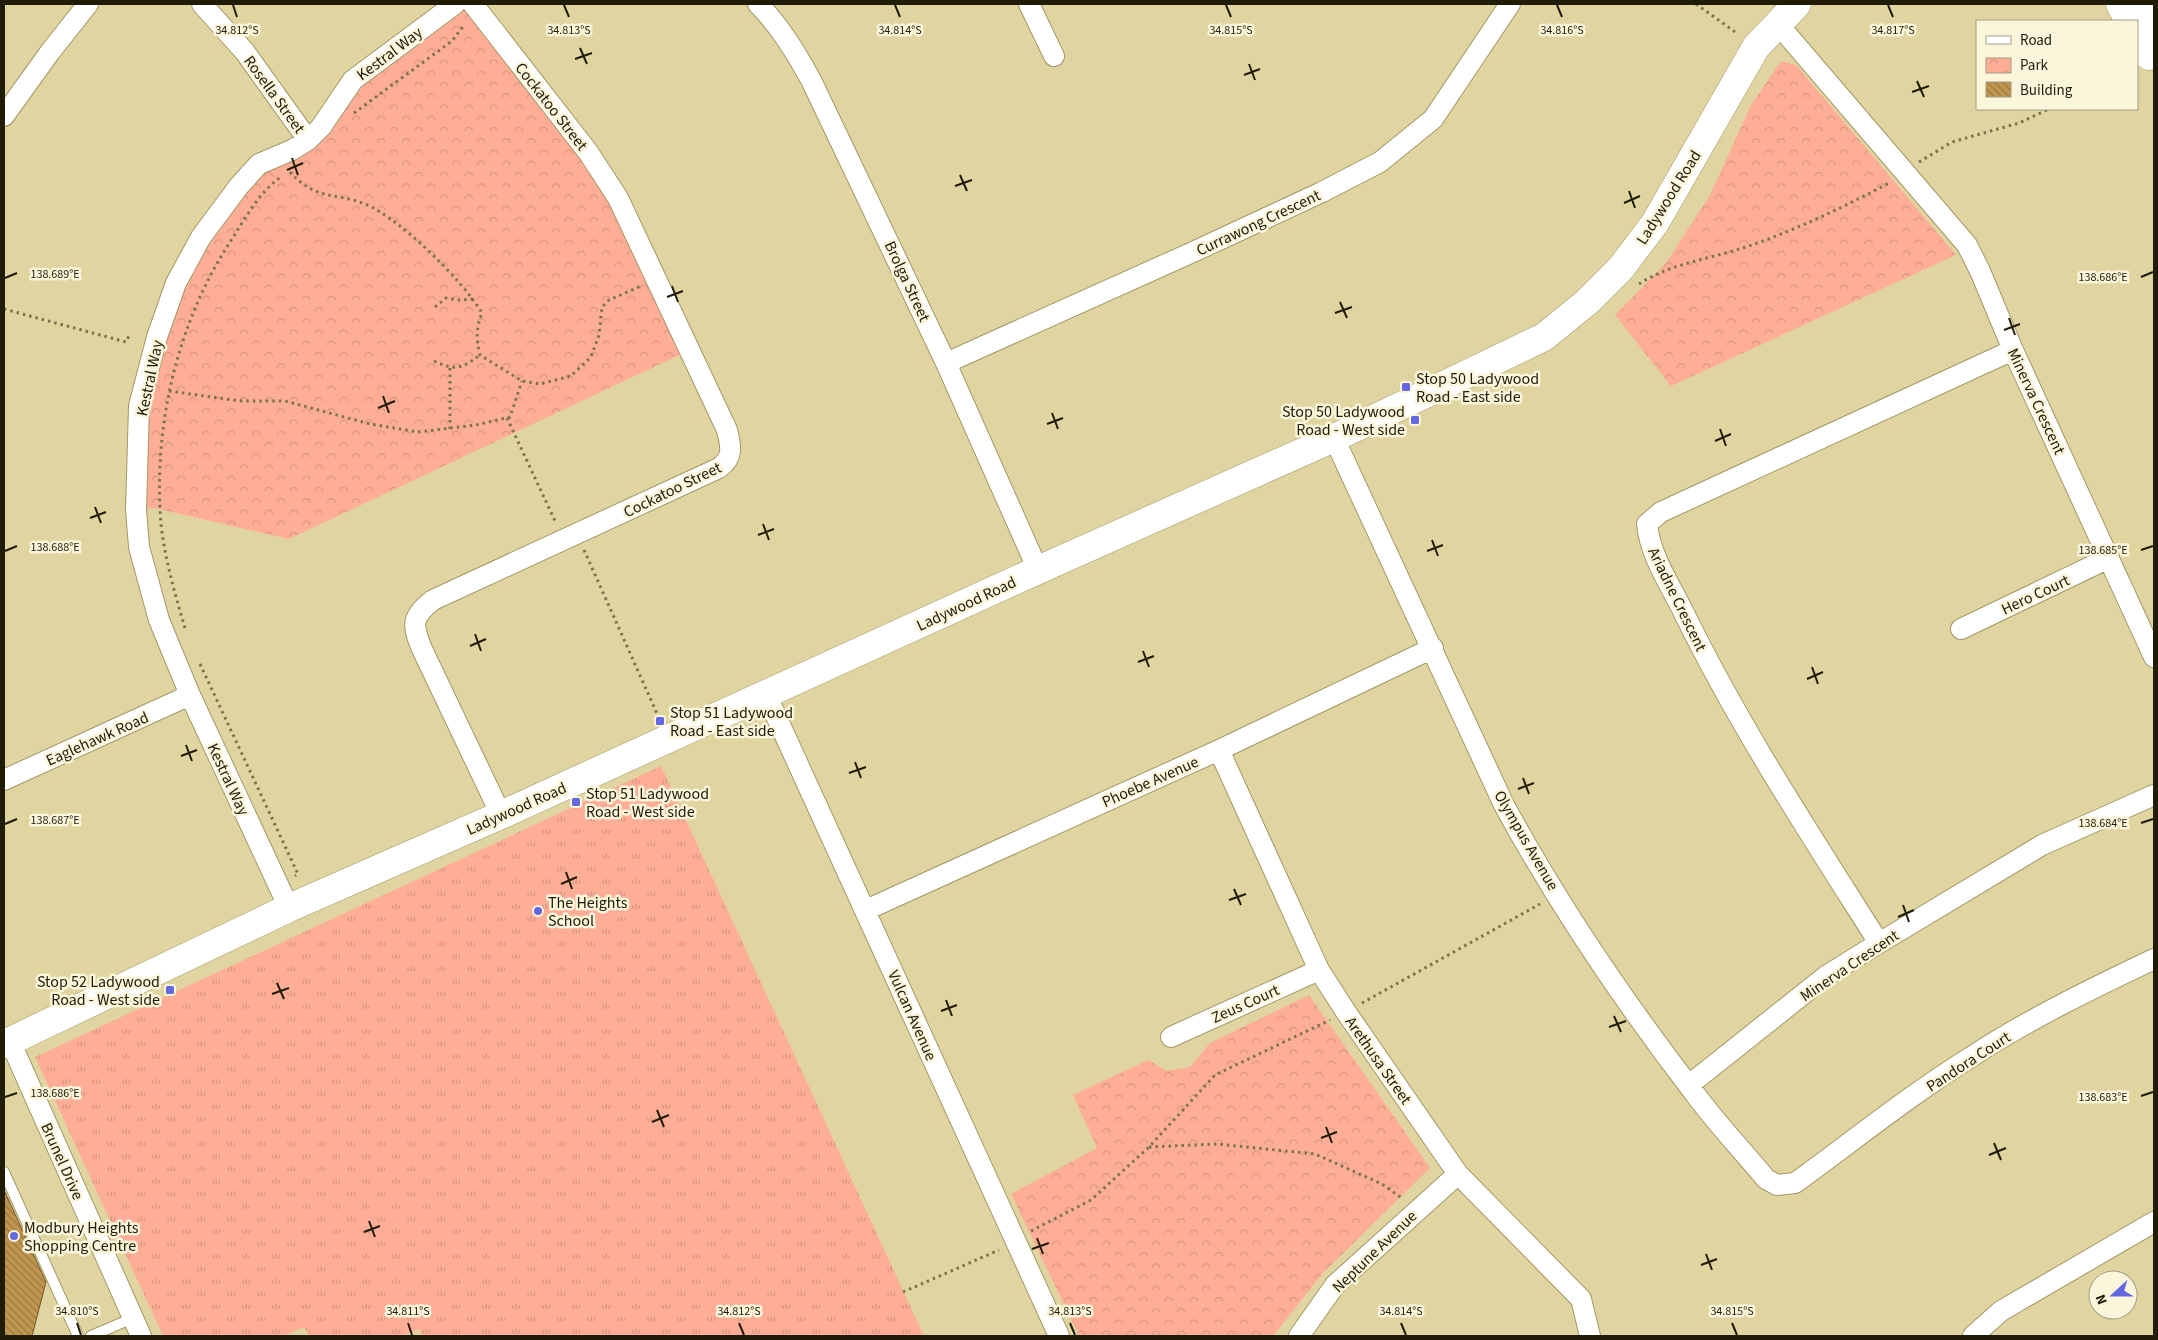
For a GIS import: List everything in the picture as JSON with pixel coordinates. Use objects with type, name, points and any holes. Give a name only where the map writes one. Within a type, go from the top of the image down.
[{"type":"street","points":[[4,116],[50,52],[88,4]]},
{"type":"street","name":"Rosella Street","points":[[202,4],[245,52],[308,140]]},
{"type":"street","name":"Kestral Way","points":[[289,908],[190,695],[159,620],[139,547],[136,510],[139,406],[157,337],[176,283],[201,237],[239,186],[259,164],[292,150],[308,140],[321,127],[353,80],[456,4]]},
{"type":"street","points":[[1029,4],[1054,56]]},
{"type":"street","name":"Currawong Crescent","points":[[946,363],[1202,248],[1322,192],[1380,162],[1433,119],[1510,4]]},
{"type":"street","name":"Ladywood Road","points":[[7,1042],[289,908],[501,815],[1038,570],[1334,438],[1544,337],[1587,302],[1621,268],[1655,223],[1756,47],[1797,4]]},
{"type":"street","points":[[2120,4],[2128,20]]},
{"type":"street","points":[[2142,4],[2145,11],[2149,53]]},
{"type":"street","name":"Brolga Street","points":[[770,7],[811,80],[946,363],[1038,570]]},
{"type":"street","name":"Cockatoo Street","points":[[476,9],[588,152],[618,198],[727,430],[732,449],[728,462],[719,468],[433,600],[422,609],[415,620],[415,632],[422,649],[501,815]]},
{"type":"street","name":"Minerva Crescent","points":[[1778,24],[1967,245],[2013,350],[2154,657]]},
{"type":"street","name":"Ariadne Crescent","points":[[1879,943],[1741,722],[1693,632],[1649,541],[1647,524],[1661,512],[2013,350]]},
{"type":"street","name":"Olympus Avenue","points":[[1334,438],[1504,805],[1526,845],[1600,962],[1689,1085],[1766,1179],[1777,1185],[1795,1183]]},
{"type":"street","name":"Hero Court","points":[[1961,629],[2109,558]]},
{"type":"street","name":"Phoebe Avenue","points":[[866,910],[1219,750],[1432,648]]},
{"type":"street","name":"Vulcan Avenue","points":[[766,694],[1059,1336]]},
{"type":"street","name":"Eaglehawk Road","points":[[4,780],[190,695]]},
{"type":"street","name":"Arethusa Street","points":[[1219,750],[1319,970],[1458,1174],[1581,1298],[1588,1336]]},
{"type":"street","name":"Minerva Crescent","points":[[1689,1085],[1826,976],[2042,845],[2154,795]]},
{"type":"street","name":"Pandora Court","points":[[1795,1183],[1969,1058],[2022,1025],[2154,959]]},
{"type":"street","name":"Zeus Court","points":[[1171,1037],[1319,970]]},
{"type":"street","name":"Brunel Drive","points":[[7,1042],[141,1336]]},
{"type":"street","name":"Neptune Avenue","points":[[1299,1336],[1336,1285],[1458,1174]]},
{"type":"street","points":[[1973,1336],[2001,1311],[2153,1225]]},
{"type":"lane","points":[[4,1172],[78,1336]]},
{"type":"lane","points":[[91,1336],[133,1318]]},
{"type":"path","points":[[1696,4],[1756,47]]},
{"type":"path","points":[[351,115],[452,41],[461,26],[476,9]]},
{"type":"path","points":[[1918,162],[1952,142],[2010,126],[2047,110]]},
{"type":"path","points":[[186,631],[171,578],[161,524],[159,453],[170,391],[189,324],[209,277],[226,247],[264,193],[279,178],[296,168]]},
{"type":"path","points":[[290,172],[321,194],[347,198],[367,205],[412,235],[474,299],[482,313],[477,326],[476,341],[480,355],[522,381],[540,384],[572,376],[591,357],[599,334],[602,307],[609,300],[657,280]]},
{"type":"path","points":[[1637,286],[1649,278],[1675,267],[1784,234],[1841,208],[1892,181]]},
{"type":"path","points":[[435,307],[446,298],[459,300],[474,299]]},
{"type":"path","points":[[4,308],[126,342],[130,334]]},
{"type":"path","points":[[434,361],[450,368],[466,366],[480,355]]},
{"type":"path","points":[[450,368],[450,429]]},
{"type":"path","points":[[170,391],[241,401],[285,401],[370,424],[418,432],[450,429],[510,417],[522,381]]},
{"type":"path","points":[[507,418],[556,522],[577,534],[669,739]]},
{"type":"path","points":[[196,657],[298,874],[278,884]]},
{"type":"path","points":[[903,1292],[1015,1241],[1091,1200],[1150,1147],[1215,1075],[1346,1012],[1557,894]]},
{"type":"path","points":[[1150,1147],[1217,1144],[1315,1154],[1382,1184],[1417,1210]]},
{"type":"green space","points":[[455,4],[473,4],[588,152],[690,350],[289,539],[154,508],[136,510],[157,337],[239,186]]},
{"type":"green space","points":[[1781,61],[1796,65],[1956,255],[1671,386],[1615,315],[1666,263],[1710,195],[1751,105]]},
{"type":"green space","name":"The Heights School","points":[[661,766],[924,1336],[422,1336],[419,1329],[402,1336],[309,1336],[304,1327],[284,1336],[163,1336],[35,1057]]},
{"type":"green space","points":[[1309,995],[1430,1168],[1323,1273],[1273,1336],[1079,1336],[1011,1194],[1097,1148],[1073,1095],[1148,1060],[1167,1071],[1190,1067],[1210,1043]]},
{"type":"building","name":"Modbury Heights Shopping Centre","points":[[4,1190],[46,1282],[32,1336],[4,1336]]},
{"type":"place","name":"Stop 50 Ladywood Road - East side","points":[[1406,387]]},
{"type":"place","name":"Stop 50 Ladywood Road - West side","points":[[1415,420]]},
{"type":"place","name":"Stop 51 Ladywood Road - East side","points":[[660,721]]},
{"type":"place","name":"Stop 51 Ladywood Road - West side","points":[[576,802]]},
{"type":"place","name":"The Heights School","points":[[538,911]]},
{"type":"place","name":"Stop 52 Ladywood Road - West side","points":[[170,990]]},
{"type":"place","name":"Modbury Heights Shopping Centre","points":[[14,1236]]}]
